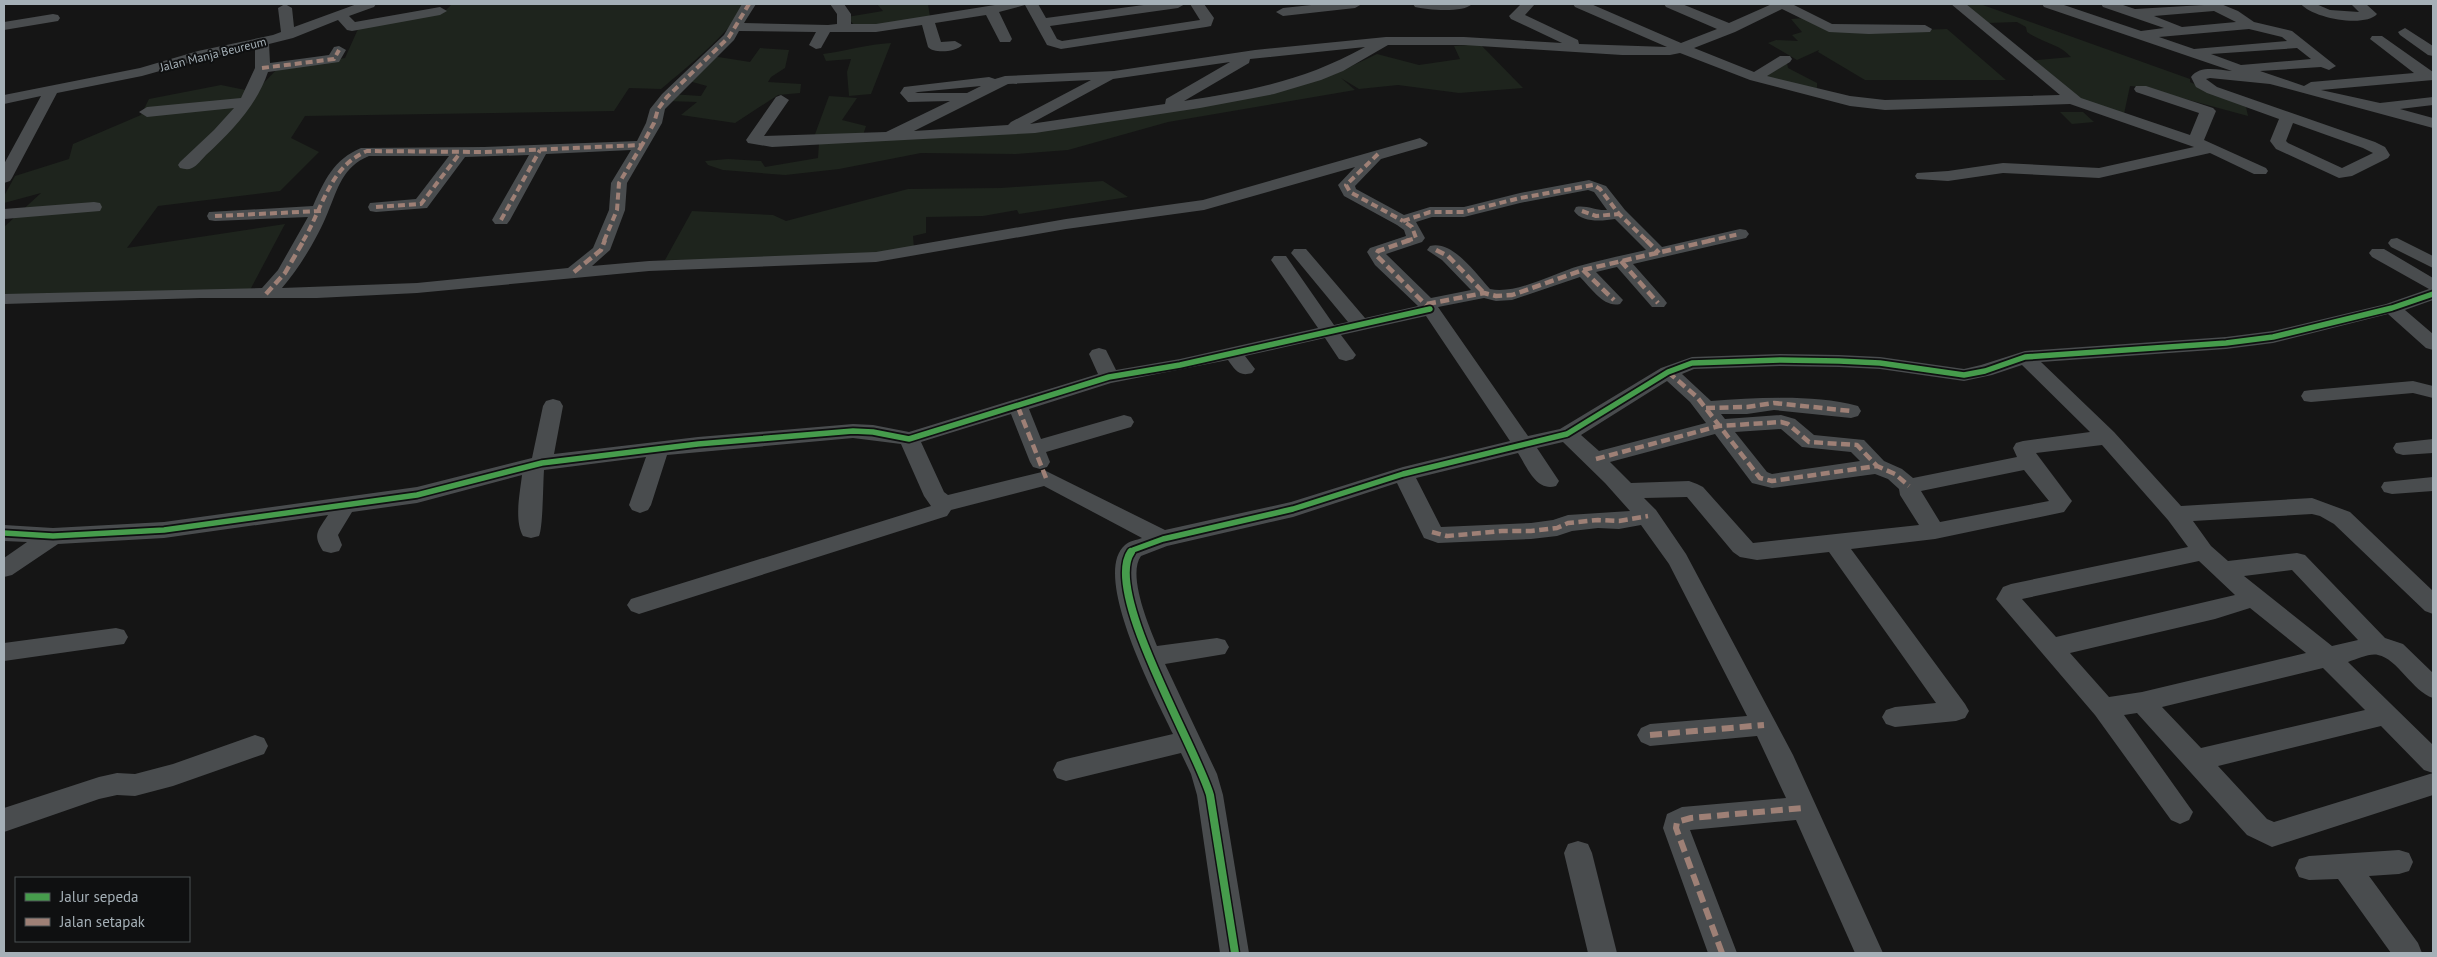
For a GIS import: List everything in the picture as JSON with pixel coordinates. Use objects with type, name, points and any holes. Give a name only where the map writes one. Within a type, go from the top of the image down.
[{"type":"street","points":[[574,272],[601,250],[618,210],[619,182],[654,123],[658,109],[667,97],[713,53],[736,27],[749,4]]},
{"type":"street","points":[[837,4],[844,14],[844,28]]},
{"type":"street","points":[[736,27],[876,28],[1019,4]]},
{"type":"street","points":[[1031,4],[1054,44],[1066,45],[1206,23],[1207,18],[1196,4]]},
{"type":"street","points":[[1074,4],[1083,17]]},
{"type":"street","points":[[1043,23],[1178,4]]},
{"type":"street","points":[[1283,12],[1355,4]]},
{"type":"street","points":[[1420,4],[1465,4]]},
{"type":"street","points":[[1494,43],[1528,4]]},
{"type":"street","points":[[1580,4],[1681,49],[1755,77],[1867,104],[2074,99]]},
{"type":"street","points":[[1671,4],[1730,29]]},
{"type":"street","points":[[1748,4],[1766,11]]},
{"type":"street","points":[[972,95],[913,99],[907,93],[909,90],[918,88],[1005,80],[1114,75],[1255,54],[1386,41],[1494,43],[1656,52],[1681,49],[1730,29],[1782,4],[1829,28],[1869,30],[1925,29]]},
{"type":"street","points":[[1958,4],[2074,99],[2196,141],[2260,171]]},
{"type":"street","points":[[2050,4],[2295,88],[2433,123]]},
{"type":"street","points":[[2108,4],[2181,30]]},
{"type":"street","points":[[2308,4],[2315,10],[2328,14],[2366,16],[2370,14],[2358,4]]},
{"type":"street","name":"Jalan Manja Beureum","points":[[4,99],[167,65],[203,54],[262,41],[288,34],[362,5]]},
{"type":"street","points":[[2134,13],[2216,7],[2233,14],[2249,25]]},
{"type":"street","points":[[285,8],[288,34]]},
{"type":"street","points":[[991,10],[1004,39]]},
{"type":"street","points":[[340,14],[352,27],[440,11]]},
{"type":"street","points":[[928,20],[934,47],[960,41],[954,16]]},
{"type":"street","points":[[1516,16],[1582,48]]},
{"type":"street","points":[[4,26],[53,18]]},
{"type":"street","points":[[2140,34],[2249,25],[2287,34],[2351,82]]},
{"type":"street","points":[[816,45],[826,28]]},
{"type":"street","points":[[2433,33],[2405,32],[2433,52]]},
{"type":"street","points":[[2377,38],[2430,76]]},
{"type":"street","points":[[186,165],[218,137],[256,87],[262,68],[262,41]]},
{"type":"street","points":[[781,100],[754,140],[772,142],[890,137],[1059,125],[1234,97],[1298,83],[1338,68],[1386,41]]},
{"type":"street","points":[[2189,52],[2300,44]]},
{"type":"street","points":[[262,68],[334,59],[339,50]]},
{"type":"street","points":[[1163,107],[1255,54]]},
{"type":"street","points":[[1755,77],[1785,59]]},
{"type":"street","points":[[2239,69],[2324,62]]},
{"type":"street","points":[[164,83],[167,65]]},
{"type":"street","points":[[2271,80],[2209,73],[2198,77],[2201,84],[2212,90],[2369,146],[2379,150],[2382,155],[2346,173],[2335,172],[2282,146],[2278,141],[2287,118]]},
{"type":"street","points":[[1007,130],[1114,75]]},
{"type":"street","points":[[2295,88],[2430,76]]},
{"type":"street","points":[[890,137],[1005,80]]},
{"type":"street","points":[[4,178],[52,89]]},
{"type":"street","points":[[2140,89],[2208,111],[2196,141]]},
{"type":"street","points":[[2376,107],[2433,101]]},
{"type":"street","points":[[148,112],[244,102]]},
{"type":"street","points":[[4,300],[178,293],[266,294],[417,288],[659,265],[876,257],[1066,224],[1204,205],[1420,143]]},
{"type":"street","points":[[4,146],[21,145]]},
{"type":"street","points":[[266,294],[285,273],[321,211],[328,188],[335,175],[360,153],[367,151],[460,153],[642,145]]},
{"type":"street","points":[[1923,176],[1948,176],[2002,168],[2099,173],[2212,148]]},
{"type":"street","points":[[501,220],[540,150]]},
{"type":"street","points":[[376,207],[421,204],[460,153]]},
{"type":"street","points":[[1378,154],[1346,185],[1350,192],[1403,221],[1412,228],[1416,238],[1378,251],[1376,255],[1429,306],[1548,480]]},
{"type":"street","points":[[1403,221],[1430,212],[1464,212],[1513,199],[1589,185],[1600,189],[1619,214],[1659,253]]},
{"type":"street","points":[[4,214],[94,207]]},
{"type":"street","points":[[215,216],[321,211]]},
{"type":"street","points":[[1582,211],[1596,216],[1619,214]]},
{"type":"street","points":[[4,533],[53,536],[164,530],[344,507],[417,495],[538,464],[659,449],[853,431],[873,432],[910,439],[1018,407],[1109,377],[1180,365],[1232,352],[1330,332],[1429,306],[1484,294],[1496,296],[1512,295],[1583,270],[1740,234]]},
{"type":"street","points":[[2397,243],[2433,263]]},
{"type":"street","points":[[1436,250],[1448,256],[1484,294]]},
{"type":"street","points":[[1300,253],[1360,324]]},
{"type":"street","points":[[2378,253],[2432,293]]},
{"type":"street","points":[[1280,260],[1346,355]]},
{"type":"street","points":[[1621,261],[1658,303]]},
{"type":"street","points":[[1583,270],[1614,300]]},
{"type":"street","points":[[1235,953],[1210,796],[1204,774],[1149,656],[1134,616],[1127,589],[1125,566],[1133,550],[1163,539],[1293,509],[1403,474],[1568,434],[1678,366],[1699,362],[1781,360],[1880,363],[1964,375],[1985,372],[2025,357],[2249,341],[2392,308],[2432,293]]},
{"type":"street","points":[[2392,308],[2433,344]]},
{"type":"street","points":[[1232,352],[1245,369]]},
{"type":"street","points":[[1099,354],[1109,377]]},
{"type":"street","points":[[2025,357],[2107,438],[2176,514],[2203,552],[2254,598],[2327,656],[2433,762]]},
{"type":"street","points":[[1668,372],[1706,408],[1756,474],[1766,480],[1834,474],[1877,466]]},
{"type":"street","points":[[2310,396],[2413,387],[2433,392]]},
{"type":"street","points":[[1706,408],[1747,407],[1774,403],[1851,411]]},
{"type":"street","points":[[531,530],[530,501],[552,406]]},
{"type":"street","points":[[1018,407],[1046,478],[1163,539]]},
{"type":"street","points":[[1034,448],[1124,422]]},
{"type":"street","points":[[1596,459],[1718,426],[1784,422],[1809,442],[1856,445],[1877,466],[1892,472],[1909,486],[1911,495],[1935,531]]},
{"type":"street","points":[[1568,434],[1596,459],[1648,516],[1678,560],[1784,763],[1869,953]]},
{"type":"street","points":[[1624,491],[1690,489],[1695,492],[1741,546],[1748,551],[1757,552],[1935,531],[2056,507],[2061,504],[2058,497],[2029,462],[2023,448],[2107,438]]},
{"type":"street","points":[[910,439],[935,496],[944,504]]},
{"type":"street","points":[[2403,448],[2433,446]]},
{"type":"street","points":[[640,505],[659,449]]},
{"type":"street","points":[[1909,486],[2029,462]]},
{"type":"street","points":[[1403,474],[1432,532],[1438,535],[1531,531],[1557,528],[1568,523],[1598,520],[1619,521],[1648,516]]},
{"type":"street","points":[[639,605],[939,511],[944,504],[1046,478]]},
{"type":"street","points":[[2392,487],[2433,484]]},
{"type":"street","points":[[2176,514],[2312,506],[2328,511],[2342,518],[2433,605]]},
{"type":"street","points":[[332,545],[326,539],[326,535],[344,507]]},
{"type":"street","points":[[4,569],[53,536]]},
{"type":"street","points":[[1835,543],[1956,711],[1895,717]]},
{"type":"street","points":[[2180,812],[2104,708],[2008,599],[2008,596],[2203,552]]},
{"type":"street","points":[[2223,570],[2297,561],[2377,645],[2394,652],[2433,688]]},
{"type":"street","points":[[2051,648],[2215,610],[2254,598]]},
{"type":"street","points":[[4,652],[116,638]]},
{"type":"street","points":[[2104,708],[2142,702],[2377,645]]},
{"type":"street","points":[[1149,656],[1217,647]]},
{"type":"street","points":[[2142,702],[2194,761],[2257,827],[2272,835],[2433,784]]},
{"type":"street","points":[[2194,761],[2385,715]]},
{"type":"street","points":[[1650,735],[1764,725]]},
{"type":"street","points":[[1066,770],[1189,741]]},
{"type":"street","points":[[4,820],[100,788],[118,784],[135,785],[173,774],[255,746]]},
{"type":"street","points":[[1722,953],[1676,828],[1677,822],[1682,819],[1691,818],[1803,808]]},
{"type":"street","points":[[1578,853],[1603,953]]},
{"type":"street","points":[[2309,868],[2399,862]]},
{"type":"street","points":[[2344,865],[2408,953]]},
{"type":"shaded area","points":[[452,4],[747,4],[718,39],[661,89],[629,88],[614,111],[305,116],[291,138],[319,152],[280,191],[158,206],[127,248],[285,224],[250,290],[4,297],[4,227],[41,193],[4,203],[4,196],[15,176],[69,159],[73,144],[141,115],[149,99],[221,85],[255,92],[278,68],[345,58],[358,29],[446,10]]},
{"type":"shaded area","points":[[877,4],[928,4],[930,17],[874,26],[855,26],[847,17],[883,11]]},
{"type":"shaded area","points":[[1961,4],[1980,4],[2190,79],[2190,82],[2246,107],[2248,116],[2141,87],[2130,86],[2124,114],[2074,99],[2027,61],[2071,57],[2067,53],[2027,32],[2026,27],[2017,22],[1988,23]]},
{"type":"shaded area","points":[[1805,18],[1832,30],[1868,32],[1947,29],[2006,80],[1865,80],[1818,52],[1819,50],[1797,60],[1768,43],[1776,40],[1798,41],[1792,35],[1802,32],[1791,19]]},
{"type":"shaded area","points":[[891,43],[871,94],[849,96],[847,72],[851,59],[826,61],[823,54],[874,45]]},
{"type":"shaded area","points":[[1480,44],[1523,88],[1459,93],[1398,85],[1359,89],[1341,78],[1355,90],[1168,122],[1068,150],[1016,154],[921,153],[839,169],[785,175],[723,170],[708,165],[705,161],[728,159],[761,161],[765,167],[818,158],[819,143],[1058,125],[1335,74],[1377,54],[1419,65],[1460,59],[1454,46]]},
{"type":"shaded area","points":[[760,48],[789,50],[785,68],[771,77],[768,82],[801,84],[800,93],[778,95],[735,123],[681,115],[697,102],[667,101],[670,94],[701,96],[707,86],[685,80],[712,56],[750,62]]},
{"type":"shaded area","points":[[1787,63],[1788,68],[1817,83],[1817,91],[1760,77]]},
{"type":"shaded area","points":[[829,96],[857,98],[842,120],[866,126],[863,135],[814,137]]},
{"type":"shaded area","points":[[2060,112],[2083,112],[2094,122],[2072,124]]},
{"type":"shaded area","points":[[1103,181],[1128,197],[1019,214],[1017,210],[983,216],[926,217],[926,233],[913,236],[914,248],[861,258],[665,260],[692,211],[773,215],[786,221],[908,189],[1001,188]]},
{"type":"marked path","points":[[266,294],[285,273],[313,225],[335,175],[355,156],[367,151],[484,152],[642,145],[654,123],[658,109],[667,97],[729,37],[749,4]]},
{"type":"marked path","points":[[262,68],[334,59],[339,50]]},
{"type":"marked path","points":[[574,272],[601,250],[617,210],[619,183],[642,145]]},
{"type":"marked path","points":[[501,220],[540,150]]},
{"type":"marked path","points":[[376,207],[421,204],[460,153]]},
{"type":"marked path","points":[[1378,154],[1346,185],[1350,192],[1403,221]]},
{"type":"marked path","points":[[1430,309],[1376,255],[1378,251],[1416,238],[1412,227],[1403,221],[1430,212],[1464,212],[1520,198],[1593,185],[1600,189],[1619,214],[1659,253]]},
{"type":"marked path","points":[[215,216],[321,211]]},
{"type":"marked path","points":[[1582,211],[1596,216],[1619,214]]},
{"type":"marked path","points":[[1427,304],[1484,293],[1496,296],[1512,295],[1583,270],[1740,234]]},
{"type":"marked path","points":[[1436,250],[1448,256],[1484,293]]},
{"type":"marked path","points":[[1621,261],[1658,303]]},
{"type":"marked path","points":[[1583,270],[1614,300]]},
{"type":"marked path","points":[[1668,372],[1697,397],[1760,478],[1772,481],[1877,466],[1895,474],[1909,486]]},
{"type":"marked path","points":[[1706,408],[1747,407],[1774,403],[1851,411]]},
{"type":"marked path","points":[[1018,407],[1046,478]]},
{"type":"marked path","points":[[1596,459],[1719,426],[1781,422],[1788,424],[1809,442],[1857,445],[1877,466]]},
{"type":"marked path","points":[[1432,532],[1447,536],[1502,531],[1531,531],[1557,528],[1568,523],[1598,520],[1619,521],[1648,516]]},
{"type":"marked path","points":[[1650,735],[1764,725]]},
{"type":"marked path","points":[[1722,953],[1676,828],[1677,822],[1682,819],[1803,808]]},
{"type":"cycle path","points":[[1235,953],[1210,795],[1204,774],[1149,657],[1134,617],[1127,589],[1125,566],[1133,550],[1163,539],[1293,509],[1403,474],[1567,434],[1668,372],[1692,363],[1781,360],[1839,361],[1880,363],[1964,375],[1985,371],[2025,357],[2226,343],[2273,337],[2392,308],[2433,294]]},
{"type":"cycle path","points":[[4,533],[53,536],[164,530],[417,495],[542,463],[698,444],[853,431],[873,432],[909,439],[1109,377],[1180,365],[1430,309]]}]
